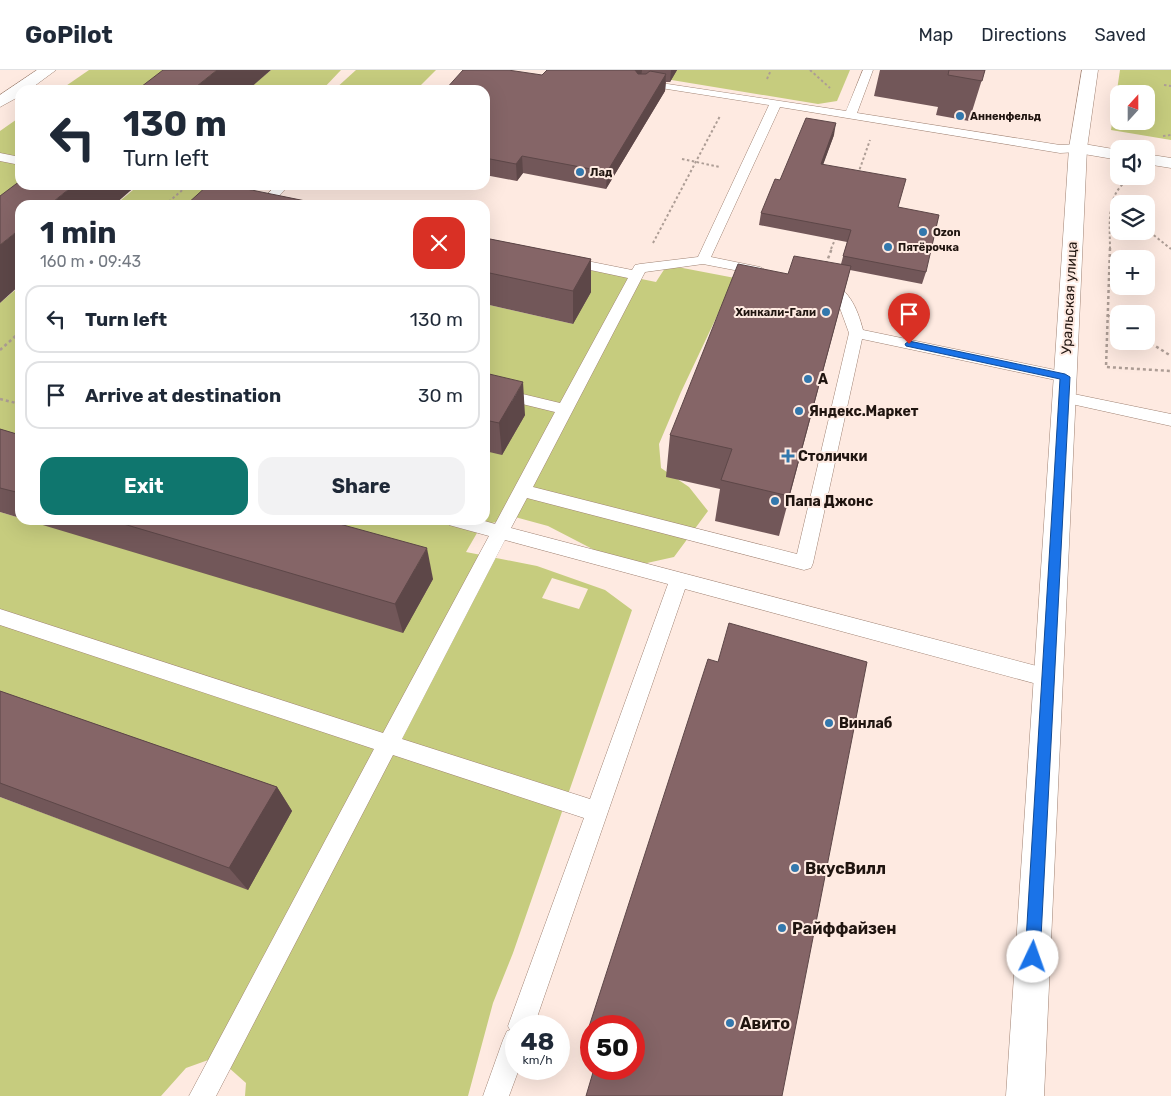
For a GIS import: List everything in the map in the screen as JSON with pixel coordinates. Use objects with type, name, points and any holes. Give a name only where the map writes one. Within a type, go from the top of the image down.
[{"type":"main road","points":[[26,85],[48,70]]},
{"type":"main road","name":"Уральская улица","points":[[1025,1096],[1078,148],[1090,70]]},
{"type":"main road","points":[[0,102],[15,92]]},
{"type":"main road","points":[[1078,148],[1110,153]]},
{"type":"main road","points":[[1155,160],[1171,163]]},
{"type":"lane","points":[[850,115],[868,70]]},
{"type":"lane","points":[[642,87],[645,82],[1060,150],[1078,148]]},
{"type":"lane","points":[[702,260],[776,103]]},
{"type":"lane","points":[[0,157],[15,161]]},
{"type":"lane","points":[[278,190],[270,198],[279,200]]},
{"type":"lane","points":[[551,257],[638,272],[702,260],[770,274]]},
{"type":"lane","points":[[202,1096],[387,743],[638,272]]},
{"type":"lane","points":[[521,490],[804,563],[856,333],[850,307],[834,287],[814,282]]},
{"type":"lane","points":[[856,333],[1065,387],[1171,420]]},
{"type":"lane","points":[[490,391],[564,409]]},
{"type":"lane","points":[[473,525],[1048,678]]},
{"type":"lane","points":[[525,1015],[679,580]]},
{"type":"lane","points":[[0,617],[597,812]]},
{"type":"lane","points":[[496,1096],[505,1071]]},
{"type":"path","points":[[1164,85],[1171,86]]},
{"type":"path","points":[[638,272],[731,96]]},
{"type":"path","points":[[858,174],[878,120]]},
{"type":"path","points":[[682,160],[696,162]]},
{"type":"path","points":[[1114,195],[1121,185]]},
{"type":"path","points":[[171,200],[182,190]]},
{"type":"path","points":[[207,190],[214,191]]},
{"type":"path","points":[[814,282],[838,229]]},
{"type":"path","points":[[1155,236],[1171,249]]},
{"type":"path","points":[[1110,239],[1106,315],[1106,367],[1171,371]]},
{"type":"path","points":[[1106,315],[1110,317]]},
{"type":"path","points":[[0,350],[15,336]]},
{"type":"path","points":[[1155,346],[1171,356]]},
{"type":"path","points":[[0,399],[15,403]]},
{"type":"green space","points":[[89,70],[221,70],[203,85],[67,85]]},
{"type":"green space","points":[[271,70],[341,70],[327,85],[253,85]]},
{"type":"green space","points":[[356,70],[436,70],[421,85],[340,85]]},
{"type":"green space","points":[[611,70],[850,70],[837,101],[818,104]]},
{"type":"green space","points":[[1120,70],[1171,70],[1171,140],[1111,130],[1155,130],[1155,85],[1118,85]]},
{"type":"green space","points":[[15,120],[15,190],[20,190],[20,200],[15,200],[15,216],[0,251],[0,131]]},
{"type":"green space","points":[[133,190],[244,190],[240,195],[264,200],[121,200]]},
{"type":"green space","points":[[490,248],[656,282],[667,265],[735,278],[681,392],[659,444],[661,468],[689,487],[708,511],[674,557],[638,565],[606,556],[548,526],[515,517],[490,524],[490,446],[525,415],[490,406],[490,305],[573,324],[490,251]]},
{"type":"green space","points":[[15,290],[15,460],[0,455],[0,303]]},
{"type":"green space","points":[[0,512],[15,516],[15,525],[485,525],[481,526],[466,552],[537,566],[605,590],[632,610],[513,953],[493,1003],[468,1096],[245,1096],[246,1083],[228,1067],[211,1059],[186,1068],[161,1096],[0,1096],[0,797],[248,889],[0,709]],"holes":[[[552,578],[588,589],[579,609],[542,598]]]},
{"type":"building","points":[[163,70],[217,70],[198,85],[144,85]]},
{"type":"building","points":[[463,70],[508,70],[542,75],[547,70],[635,70],[638,74],[646,74],[650,71],[666,74],[607,172],[522,156],[516,164],[490,159],[490,85],[450,85]]},
{"type":"building","points":[[949,70],[985,70],[982,81],[948,75]]},
{"type":"building","points":[[806,118],[836,123],[821,164],[906,179],[898,207],[939,215],[926,272],[843,256],[851,230],[761,213],[775,179],[780,180]]},
{"type":"building","points":[[15,185],[15,190],[68,190],[55,200],[15,200],[15,233],[0,245],[0,196]]},
{"type":"building","points":[[202,190],[252,190],[300,200],[192,200]]},
{"type":"building","points":[[490,239],[591,259],[573,291],[490,273]]},
{"type":"building","points":[[794,256],[851,266],[789,496],[721,480],[732,449],[670,435],[738,264],[788,274]]},
{"type":"building","points":[[490,374],[523,382],[499,423],[490,421]]},
{"type":"building","points":[[0,429],[15,434],[15,492],[0,488]]},
{"type":"building","points":[[127,525],[343,525],[427,548],[395,604]]},
{"type":"building","points":[[729,623],[867,662],[782,1096],[586,1096],[591,1080],[645,1080],[645,1015],[593,1015],[708,659],[718,662]]},
{"type":"building","points":[[0,691],[277,787],[229,868],[0,783]]},
{"type":"place","name":"Анненфельд","points":[[960,116]]},
{"type":"place","name":"Лад","points":[[580,172]]},
{"type":"place","name":"Ozon","points":[[923,232]]},
{"type":"place","name":"Пятёрочка","points":[[888,247]]},
{"type":"place","name":"Хинкали-Гали","points":[[826,312]]},
{"type":"place","name":"А","points":[[808,379]]},
{"type":"place","name":"Яндекс.Маркет","points":[[799,411]]},
{"type":"place","name":"Столички","points":[[788,456]]},
{"type":"place","name":"Папа Джонс","points":[[775,501]]},
{"type":"place","name":"Винлаб","points":[[829,723]]},
{"type":"place","name":"ВкусВилл","points":[[795,868]]},
{"type":"place","name":"Райффайзен","points":[[782,928]]},
{"type":"place","name":"Авито","points":[[730,1023]]},
{"type":"route","points":[[909,344],[1065,377],[1033,957]]}]
